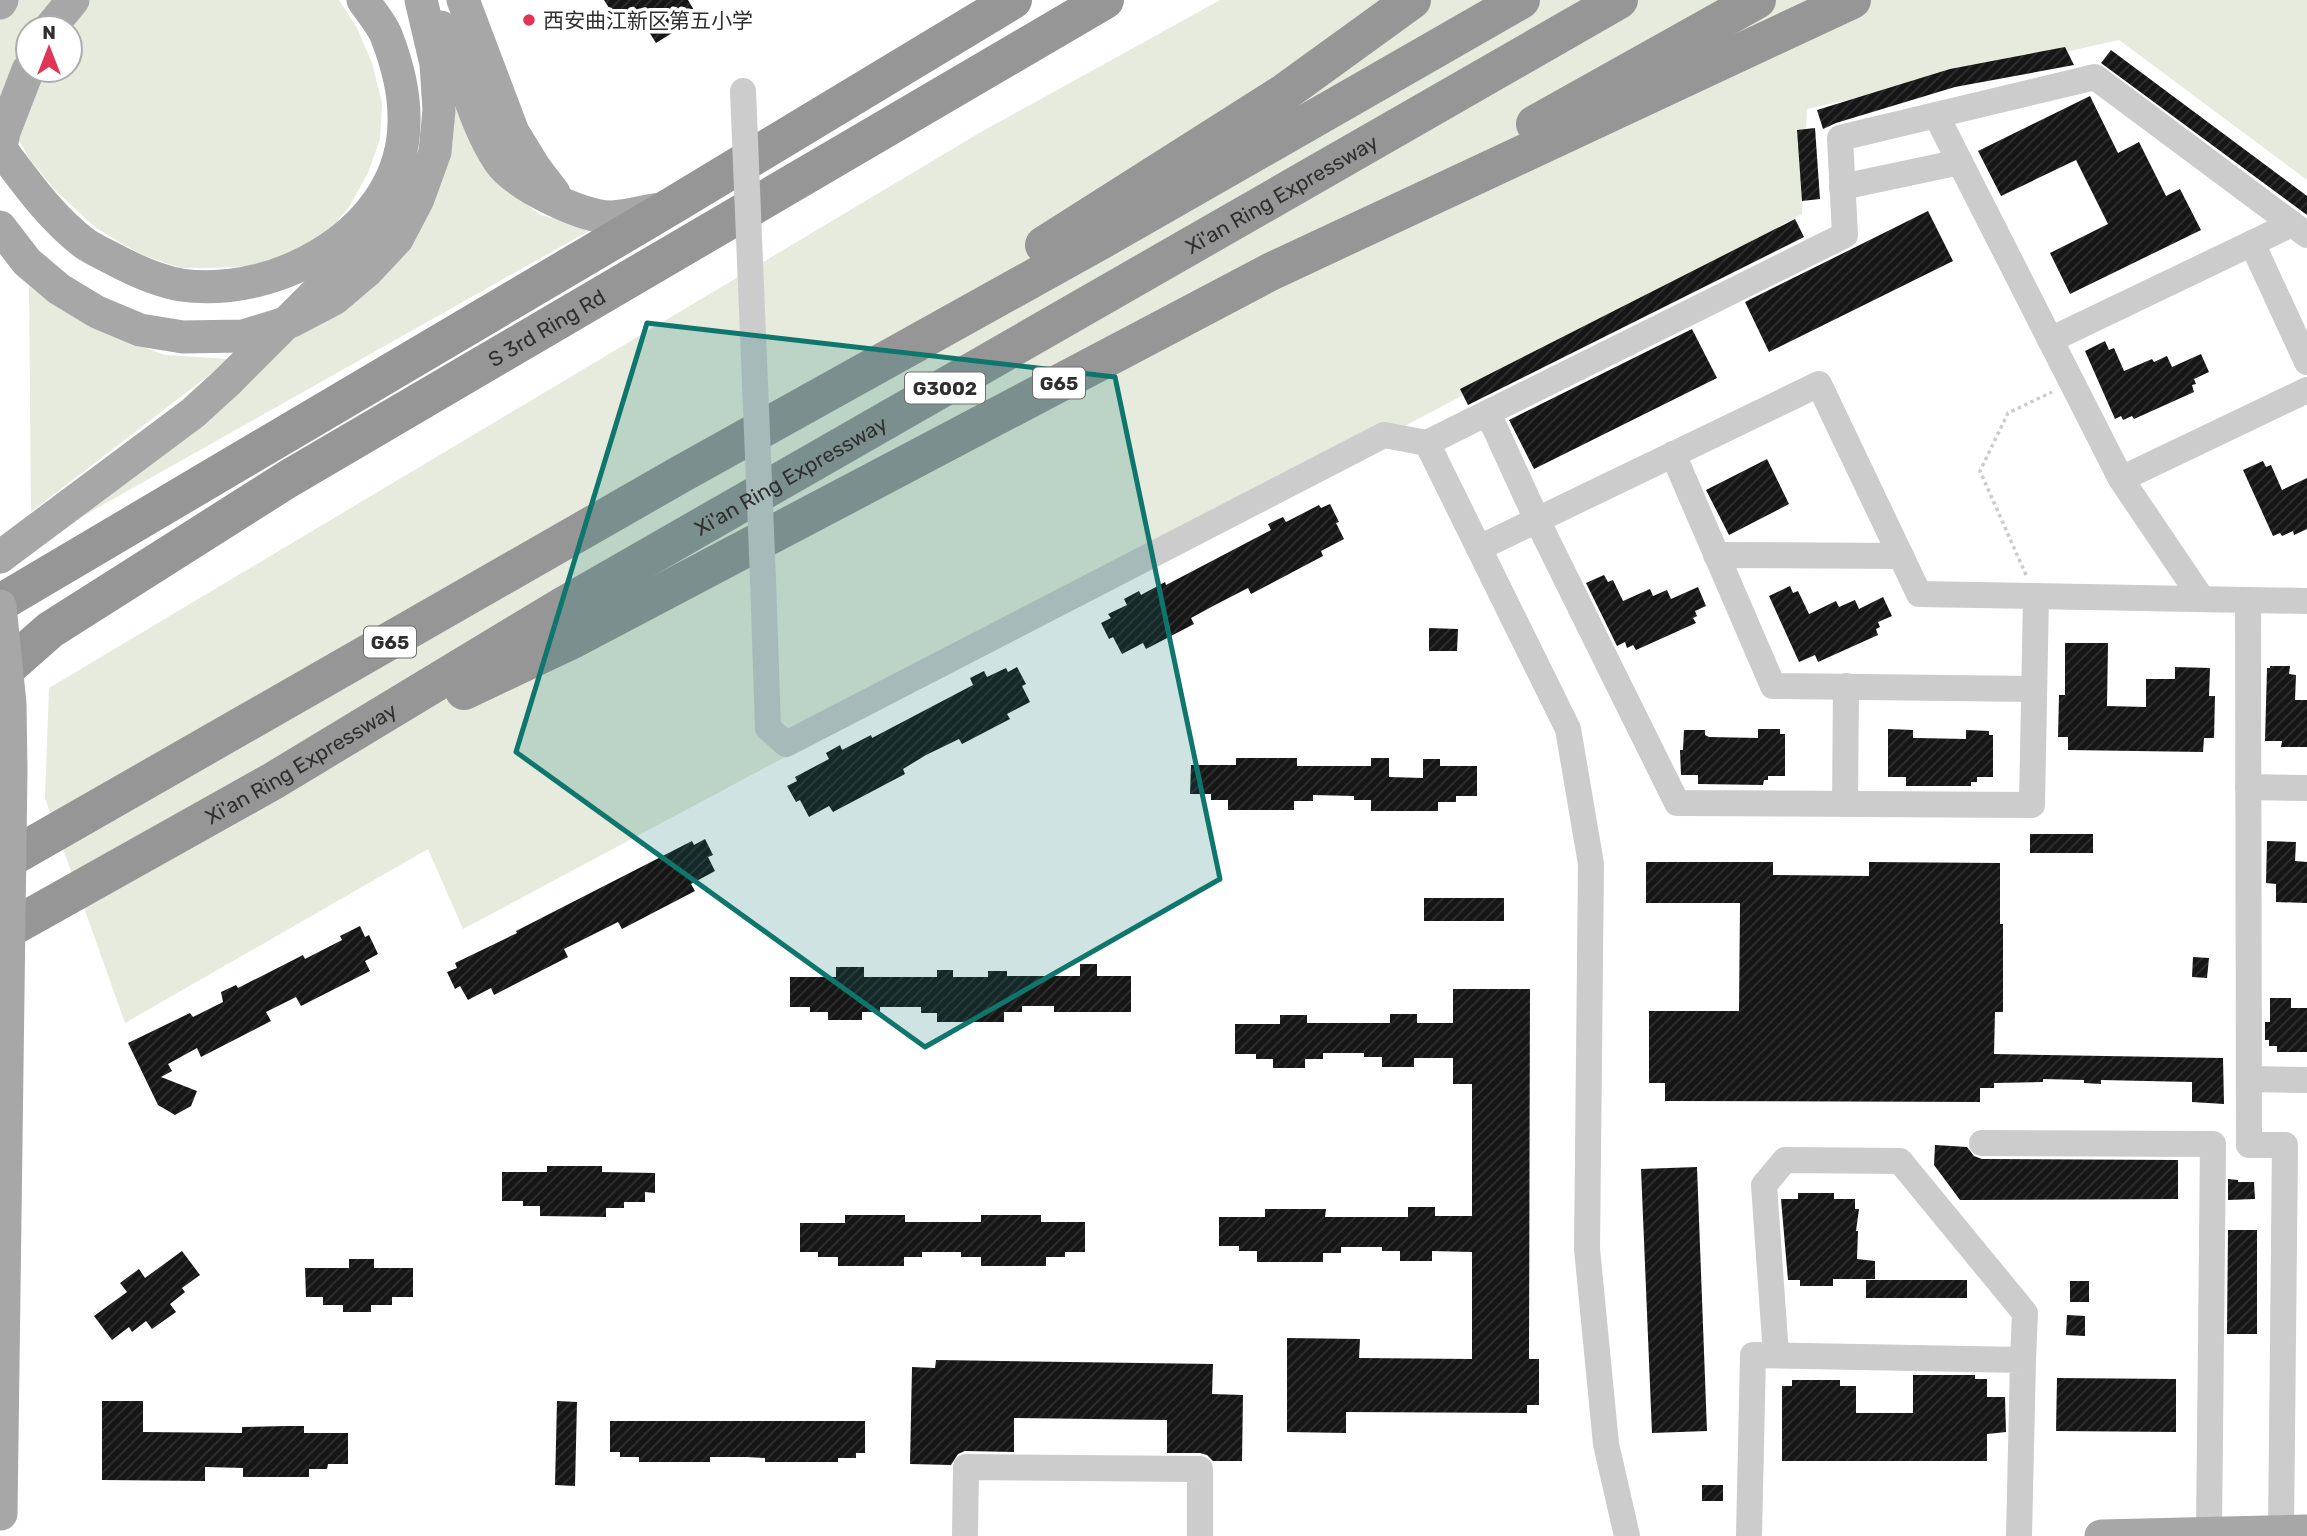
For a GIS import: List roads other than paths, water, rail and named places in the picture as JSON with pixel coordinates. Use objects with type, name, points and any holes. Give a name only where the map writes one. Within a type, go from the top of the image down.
[{"type":"highway","name":"S 3rd Ring Rd","points":[[0,605],[1013,0]]},
{"type":"highway","name":"S 3rd Ring Rd","points":[[0,674],[50,630],[288,479],[1105,0]]},
{"type":"highway","points":[[780,419],[1125,192],[1284,92],[1412,0]]},
{"type":"highway","name":"G65","points":[[0,864],[1521,0]]},
{"type":"highway","name":"Xi'an Ring Expressway","points":[[0,934],[273,781],[561,607],[1619,0]]},
{"type":"highway","points":[[1270,272],[1757,0]]},
{"type":"highway","name":"G65","points":[[273,781],[574,639],[1270,272],[1852,0]]},
{"type":"main road","points":[[62,14],[73,0]]},
{"type":"main road","points":[[0,557],[193,413],[359,250],[384,220],[399,173],[404,124],[401,80],[385,33],[363,0]]},
{"type":"main road","points":[[0,226],[27,262],[59,289],[97,312],[140,330],[183,337],[243,336],[292,321],[334,299],[367,271],[397,239],[418,199],[435,152],[439,110],[436,64],[421,0]]},
{"type":"main road","points":[[427,0],[453,48],[472,105],[499,163],[527,186],[565,206],[610,217],[670,207]]},
{"type":"main road","points":[[463,0],[513,132],[535,168],[565,206]]},
{"type":"main road","points":[[0,153],[4,132],[23,84]]},
{"type":"main road","points":[[0,148],[43,206],[85,244],[138,272],[180,285],[217,287],[265,280],[299,267],[342,241],[360,224],[389,184],[400,154]]},
{"type":"main road","points":[[0,605],[10,704],[11,770],[1,1525]]},
{"type":"main road","points":[[2101,1536],[2294,1531]]},
{"type":"street","points":[[743,91],[768,729],[786,744],[1384,435],[1427,443],[1845,235],[1840,138],[2095,77],[2300,229]]},
{"type":"street","points":[[1936,115],[2120,478],[2202,599]]},
{"type":"street","points":[[1842,187],[1960,162]]},
{"type":"street","points":[[2050,340],[2252,243],[2300,229]]},
{"type":"street","points":[[2252,243],[2307,362]]},
{"type":"street","points":[[1479,548],[1819,384],[1920,594],[2307,601]]},
{"type":"street","points":[[2120,478],[2307,390]]},
{"type":"street","points":[[1488,413],[1537,520],[1677,803],[2032,805],[2036,596]]},
{"type":"street","points":[[1427,443],[1568,729],[1591,864],[1587,1249],[1606,1444],[1628,1536]]},
{"type":"street","points":[[1673,454],[1773,686],[2034,689]]},
{"type":"street","points":[[1716,555],[1901,556]]},
{"type":"street","points":[[2248,600],[2249,1145],[2285,1145],[2294,1531]]},
{"type":"street","points":[[1845,804],[1846,686]]},
{"type":"street","points":[[2248,787],[2307,788]]},
{"type":"street","points":[[2249,1079],[2307,1080]]},
{"type":"street","points":[[1982,1143],[2213,1144],[2209,1533]]},
{"type":"street","points":[[1776,1355],[1764,1185],[1785,1160],[1900,1161],[2025,1313],[2019,1536]]},
{"type":"street","points":[[1749,1536],[1753,1355],[2023,1360]]},
{"type":"street","points":[[965,1536],[966,1467],[1200,1469],[1200,1536]]},
{"type":"place","name":"西安曲江新区第五小学","points":[[529,20]]}]
